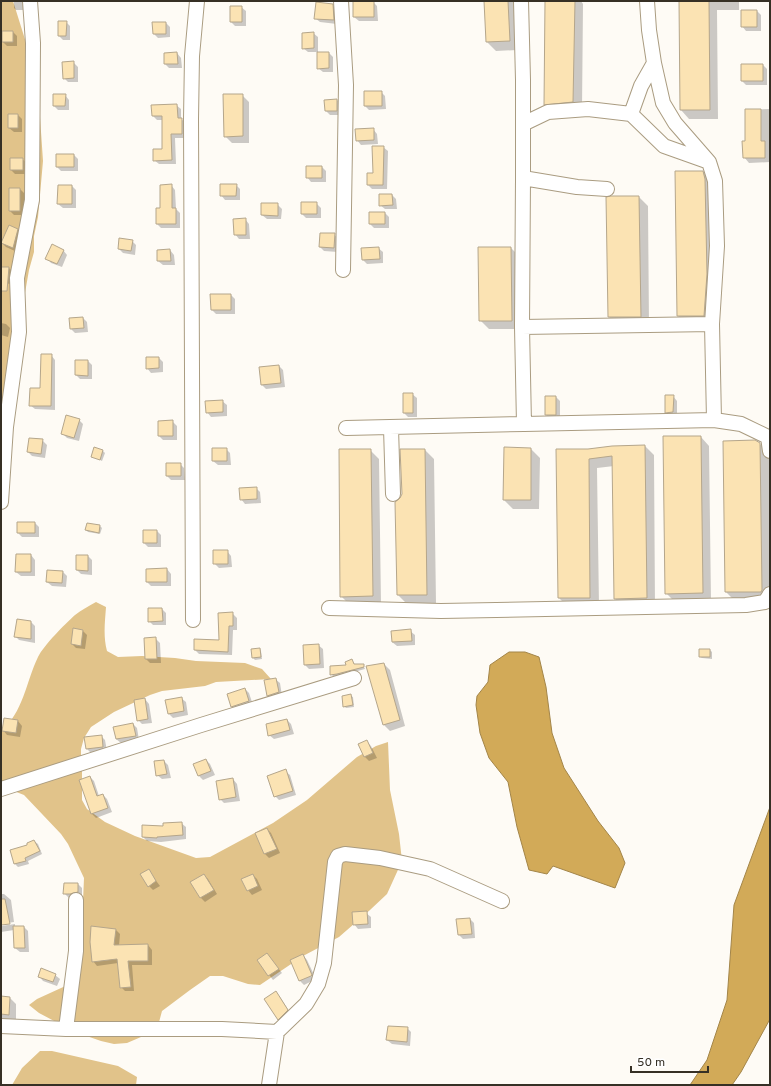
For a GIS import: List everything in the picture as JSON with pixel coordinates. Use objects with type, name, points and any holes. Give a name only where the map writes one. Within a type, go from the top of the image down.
[{"type":"street","points":[[1,502],[6,427],[19,332],[17,278],[32,200],[33,43],[30,1]]},
{"type":"street","points":[[193,620],[191,119],[192,56],[197,1]]},
{"type":"street","points":[[341,1],[346,85],[343,270]]},
{"type":"street","points":[[521,1],[523,80],[522,327],[524,424]]},
{"type":"street","points":[[647,1],[649,30],[654,64],[663,103],[675,123],[709,162],[715,181],[717,239],[712,324],[714,420]]},
{"type":"street","points":[[630,114],[641,86],[654,64]]},
{"type":"street","points":[[523,124],[548,112],[588,108],[630,114],[664,146],[709,162]]},
{"type":"street","points":[[523,178],[577,187],[607,189]]},
{"type":"street","points":[[522,327],[712,324]]},
{"type":"street","points":[[346,428],[714,420],[741,424],[768,437],[770,451]]},
{"type":"street","points":[[391,428],[393,494]]},
{"type":"street","points":[[329,608],[441,611],[746,605],[765,602],[770,594]]},
{"type":"street","points":[[1,789],[354,678]]},
{"type":"street","points":[[269,1085],[277,1032],[306,1004],[318,984],[324,963],[335,862],[338,856],[345,854],[380,858],[430,869],[502,901]]},
{"type":"street","points":[[66,1029],[76,951],[76,900]]},
{"type":"street","points":[[1,1026],[66,1029],[222,1029],[277,1032]]},
{"type":"shaded area","points":[[1,1],[13,1],[28,49],[40,117],[43,161],[38,217],[34,236],[34,252],[29,270],[22,310],[6,480],[1,512]]},
{"type":"shaded area","points":[[96,602],[106,607],[105,634],[107,651],[118,657],[142,656],[196,661],[245,663],[262,669],[271,679],[216,682],[205,686],[162,691],[114,712],[91,727],[84,738],[81,749],[82,800],[87,809],[105,822],[135,836],[196,858],[210,857],[273,823],[307,800],[357,757],[376,746],[388,742],[390,790],[399,834],[402,861],[387,894],[339,937],[303,956],[260,985],[248,984],[223,976],[210,976],[162,1011],[158,1026],[148,1034],[127,1043],[114,1044],[75,1032],[39,1013],[29,1005],[37,999],[72,983],[81,949],[84,878],[68,844],[61,834],[24,795],[1,786],[1,731],[8,724],[19,706],[38,657],[60,629],[80,611]]},
{"type":"shaded area","points":[[509,652],[525,652],[539,657],[546,687],[552,733],[564,768],[598,821],[619,848],[625,863],[615,888],[553,866],[547,874],[529,870],[517,827],[508,782],[489,758],[480,733],[476,705],[477,696],[488,682],[490,665]]},
{"type":"shaded area","points":[[770,807],[770,1019],[741,1072],[732,1085],[690,1085],[707,1060],[727,1000],[734,905]]},
{"type":"shaded area","points":[[40,1051],[52,1051],[118,1066],[137,1077],[136,1085],[12,1085],[22,1068]]},
{"type":"building","points":[[353,1],[374,1],[374,17],[353,17]]},
{"type":"building","points":[[484,1],[508,1],[510,41],[486,42]]},
{"type":"building","points":[[545,1],[575,1],[573,102],[544,105]]},
{"type":"building","points":[[679,1],[709,1],[710,110],[680,110]]},
{"type":"building","points":[[316,2],[333,4],[334,20],[314,19]]},
{"type":"building","points":[[230,6],[242,6],[242,22],[230,22]]},
{"type":"building","points":[[741,10],[757,10],[757,27],[741,27]]},
{"type":"building","points":[[58,21],[67,21],[66,36],[58,36]]},
{"type":"building","points":[[152,22],[166,22],[166,34],[153,34]]},
{"type":"building","points":[[2,31],[13,31],[13,42],[2,42]]},
{"type":"building","points":[[314,32],[314,48],[302,49],[302,33]]},
{"type":"building","points":[[177,52],[178,64],[164,64],[164,53]]},
{"type":"building","points":[[317,52],[329,52],[329,68],[317,69]]},
{"type":"building","points":[[74,61],[74,78],[63,79],[62,62]]},
{"type":"building","points":[[741,64],[763,64],[763,81],[741,81]]},
{"type":"building","points":[[364,91],[382,91],[382,106],[364,106]]},
{"type":"building","points":[[53,94],[66,94],[65,106],[53,106]]},
{"type":"building","points":[[223,94],[243,94],[243,136],[224,137]]},
{"type":"building","points":[[337,99],[337,111],[325,111],[324,100]]},
{"type":"building","points":[[177,104],[178,118],[182,118],[182,134],[171,134],[172,160],[153,161],[153,149],[162,149],[162,116],[152,116],[151,105]]},
{"type":"building","points":[[745,109],[761,109],[761,141],[765,141],[765,158],[743,158],[742,141],[745,141]]},
{"type":"building","points":[[8,114],[18,114],[18,128],[8,128]]},
{"type":"building","points":[[374,128],[374,140],[356,141],[355,129]]},
{"type":"building","points":[[372,146],[384,146],[383,185],[367,185],[367,173],[373,173]]},
{"type":"building","points":[[56,154],[74,154],[74,167],[56,167]]},
{"type":"building","points":[[10,158],[23,158],[23,170],[10,170]]},
{"type":"building","points":[[306,166],[322,166],[322,178],[306,178]]},
{"type":"building","points":[[675,171],[703,171],[705,179],[707,274],[704,316],[677,316]]},
{"type":"building","points":[[172,184],[172,208],[176,208],[176,224],[156,224],[156,208],[160,208],[160,185]]},
{"type":"building","points":[[220,184],[237,184],[236,196],[220,196]]},
{"type":"building","points":[[58,185],[72,185],[72,204],[57,204]]},
{"type":"building","points":[[9,188],[20,188],[20,211],[9,211]]},
{"type":"building","points":[[379,194],[392,194],[393,205],[379,206]]},
{"type":"building","points":[[639,196],[641,317],[608,317],[606,197]]},
{"type":"building","points":[[301,202],[317,202],[317,214],[301,214]]},
{"type":"building","points":[[261,203],[278,203],[278,216],[261,215]]},
{"type":"building","points":[[369,212],[385,212],[385,224],[369,224]]},
{"type":"building","points":[[246,218],[246,235],[234,235],[233,219]]},
{"type":"building","points":[[9,225],[18,229],[13,248],[1,243]]},
{"type":"building","points":[[320,233],[335,233],[334,248],[319,247]]},
{"type":"building","points":[[119,238],[133,240],[131,251],[118,249]]},
{"type":"building","points":[[52,244],[64,250],[57,264],[45,259]]},
{"type":"building","points":[[379,247],[380,259],[362,260],[361,248]]},
{"type":"building","points":[[478,247],[511,247],[512,321],[479,321]]},
{"type":"building","points":[[170,249],[171,261],[157,261],[157,250]]},
{"type":"building","points":[[1,267],[9,267],[7,291],[1,291]]},
{"type":"building","points":[[210,294],[231,294],[231,310],[211,310]]},
{"type":"building","points":[[83,317],[84,328],[70,329],[69,318]]},
{"type":"building","points":[[41,354],[52,354],[51,406],[29,406],[30,388],[40,388]]},
{"type":"building","points":[[146,357],[159,357],[159,368],[146,369]]},
{"type":"building","points":[[75,360],[88,360],[88,376],[75,375]]},
{"type":"building","points":[[279,365],[281,383],[261,385],[259,367]]},
{"type":"building","points":[[403,393],[413,393],[413,413],[403,413]]},
{"type":"building","points":[[665,395],[674,395],[673,412],[665,413]]},
{"type":"building","points":[[545,396],[556,396],[556,415],[545,415]]},
{"type":"building","points":[[223,400],[223,412],[206,413],[205,401]]},
{"type":"building","points":[[66,415],[80,419],[74,438],[61,434]]},
{"type":"building","points":[[173,420],[173,436],[158,436],[158,421]]},
{"type":"building","points":[[663,436],[701,436],[703,593],[665,594]]},
{"type":"building","points":[[29,438],[43,439],[41,454],[27,452]]},
{"type":"building","points":[[755,440],[760,443],[762,590],[761,592],[725,592],[723,441]]},
{"type":"building","points":[[645,445],[647,598],[614,599],[612,456],[589,459],[590,598],[558,598],[556,449],[588,449],[612,446]]},
{"type":"building","points":[[94,447],[103,450],[100,460],[91,457]]},
{"type":"building","points":[[504,447],[531,448],[531,500],[503,500]]},
{"type":"building","points":[[212,448],[227,448],[227,461],[212,461]]},
{"type":"building","points":[[339,449],[371,449],[373,596],[340,597]]},
{"type":"building","points":[[400,449],[425,449],[427,595],[397,595],[395,502],[402,494]]},
{"type":"building","points":[[166,463],[181,463],[181,476],[166,476]]},
{"type":"building","points":[[257,487],[257,499],[240,500],[239,488]]},
{"type":"building","points":[[17,522],[35,522],[35,533],[17,533]]},
{"type":"building","points":[[87,523],[100,525],[99,533],[85,530]]},
{"type":"building","points":[[143,530],[157,530],[157,543],[143,543]]},
{"type":"building","points":[[213,550],[228,550],[228,564],[213,564]]},
{"type":"building","points":[[16,554],[31,554],[31,572],[15,572]]},
{"type":"building","points":[[76,555],[88,555],[88,571],[76,570]]},
{"type":"building","points":[[167,568],[167,582],[146,582],[146,569]]},
{"type":"building","points":[[47,570],[63,571],[62,583],[46,582]]},
{"type":"building","points":[[148,608],[162,608],[163,621],[148,622]]},
{"type":"building","points":[[233,612],[233,626],[229,626],[228,652],[194,650],[194,639],[219,640],[218,613]]},
{"type":"building","points":[[17,619],[31,621],[31,639],[14,637]]},
{"type":"building","points":[[73,628],[83,630],[81,646],[71,644]]},
{"type":"building","points":[[411,629],[412,641],[392,642],[391,631]]},
{"type":"building","points":[[156,637],[157,659],[145,659],[144,638]]},
{"type":"building","points":[[319,644],[320,664],[304,665],[303,645]]},
{"type":"building","points":[[260,648],[261,657],[252,658],[251,649]]},
{"type":"building","points":[[699,649],[710,649],[710,657],[699,657]]},
{"type":"building","points":[[352,659],[354,664],[364,664],[364,667],[330,675],[330,666],[346,665],[345,662]]},
{"type":"building","points":[[384,663],[400,720],[383,725],[366,666]]},
{"type":"building","points":[[276,678],[279,692],[267,696],[264,680]]},
{"type":"building","points":[[245,688],[249,701],[231,707],[227,694]]},
{"type":"building","points":[[351,694],[353,705],[343,707],[342,696]]},
{"type":"building","points":[[182,697],[184,711],[168,714],[165,700]]},
{"type":"building","points":[[145,698],[148,719],[137,721],[134,700]]},
{"type":"building","points":[[4,718],[18,720],[16,733],[2,731]]},
{"type":"building","points":[[287,719],[290,730],[268,736],[266,724]]},
{"type":"building","points":[[133,723],[136,736],[116,739],[113,727]]},
{"type":"building","points":[[102,735],[103,747],[86,749],[84,737]]},
{"type":"building","points":[[367,740],[373,753],[364,757],[358,744]]},
{"type":"building","points":[[206,759],[211,771],[198,776],[193,764]]},
{"type":"building","points":[[164,760],[167,774],[156,776],[154,761]]},
{"type":"building","points":[[286,769],[293,791],[274,797],[267,776]]},
{"type":"building","points":[[90,776],[97,796],[103,794],[108,808],[91,814],[79,780]]},
{"type":"building","points":[[233,778],[236,797],[219,800],[216,781]]},
{"type":"building","points":[[182,822],[183,835],[157,838],[142,837],[142,825],[163,826],[163,823]]},
{"type":"building","points":[[267,828],[277,849],[264,854],[255,833]]},
{"type":"building","points":[[34,840],[40,851],[25,858],[26,861],[14,864],[10,850],[27,845],[27,843]]},
{"type":"building","points":[[149,869],[156,881],[148,887],[140,874]]},
{"type":"building","points":[[204,874],[214,890],[200,898],[190,882]]},
{"type":"building","points":[[253,874],[258,886],[247,891],[241,879]]},
{"type":"building","points":[[64,883],[78,883],[78,892],[63,894]]},
{"type":"building","points":[[1,899],[5,899],[10,924],[1,925]]},
{"type":"building","points":[[367,911],[368,924],[353,925],[352,912]]},
{"type":"building","points":[[470,918],[472,934],[458,935],[456,919]]},
{"type":"building","points":[[13,926],[24,926],[25,948],[14,948]]},
{"type":"building","points":[[91,926],[116,929],[114,945],[148,944],[148,961],[128,961],[131,987],[120,988],[117,959],[92,962],[90,942]]},
{"type":"building","points":[[267,953],[279,969],[268,976],[257,960]]},
{"type":"building","points":[[303,954],[312,975],[299,981],[290,960]]},
{"type":"building","points":[[41,968],[56,974],[53,982],[38,977]]},
{"type":"building","points":[[276,991],[288,1010],[278,1020],[264,999]]},
{"type":"building","points":[[1,996],[10,997],[9,1015],[1,1014]]},
{"type":"building","points":[[388,1026],[408,1027],[407,1042],[386,1040]]}]
